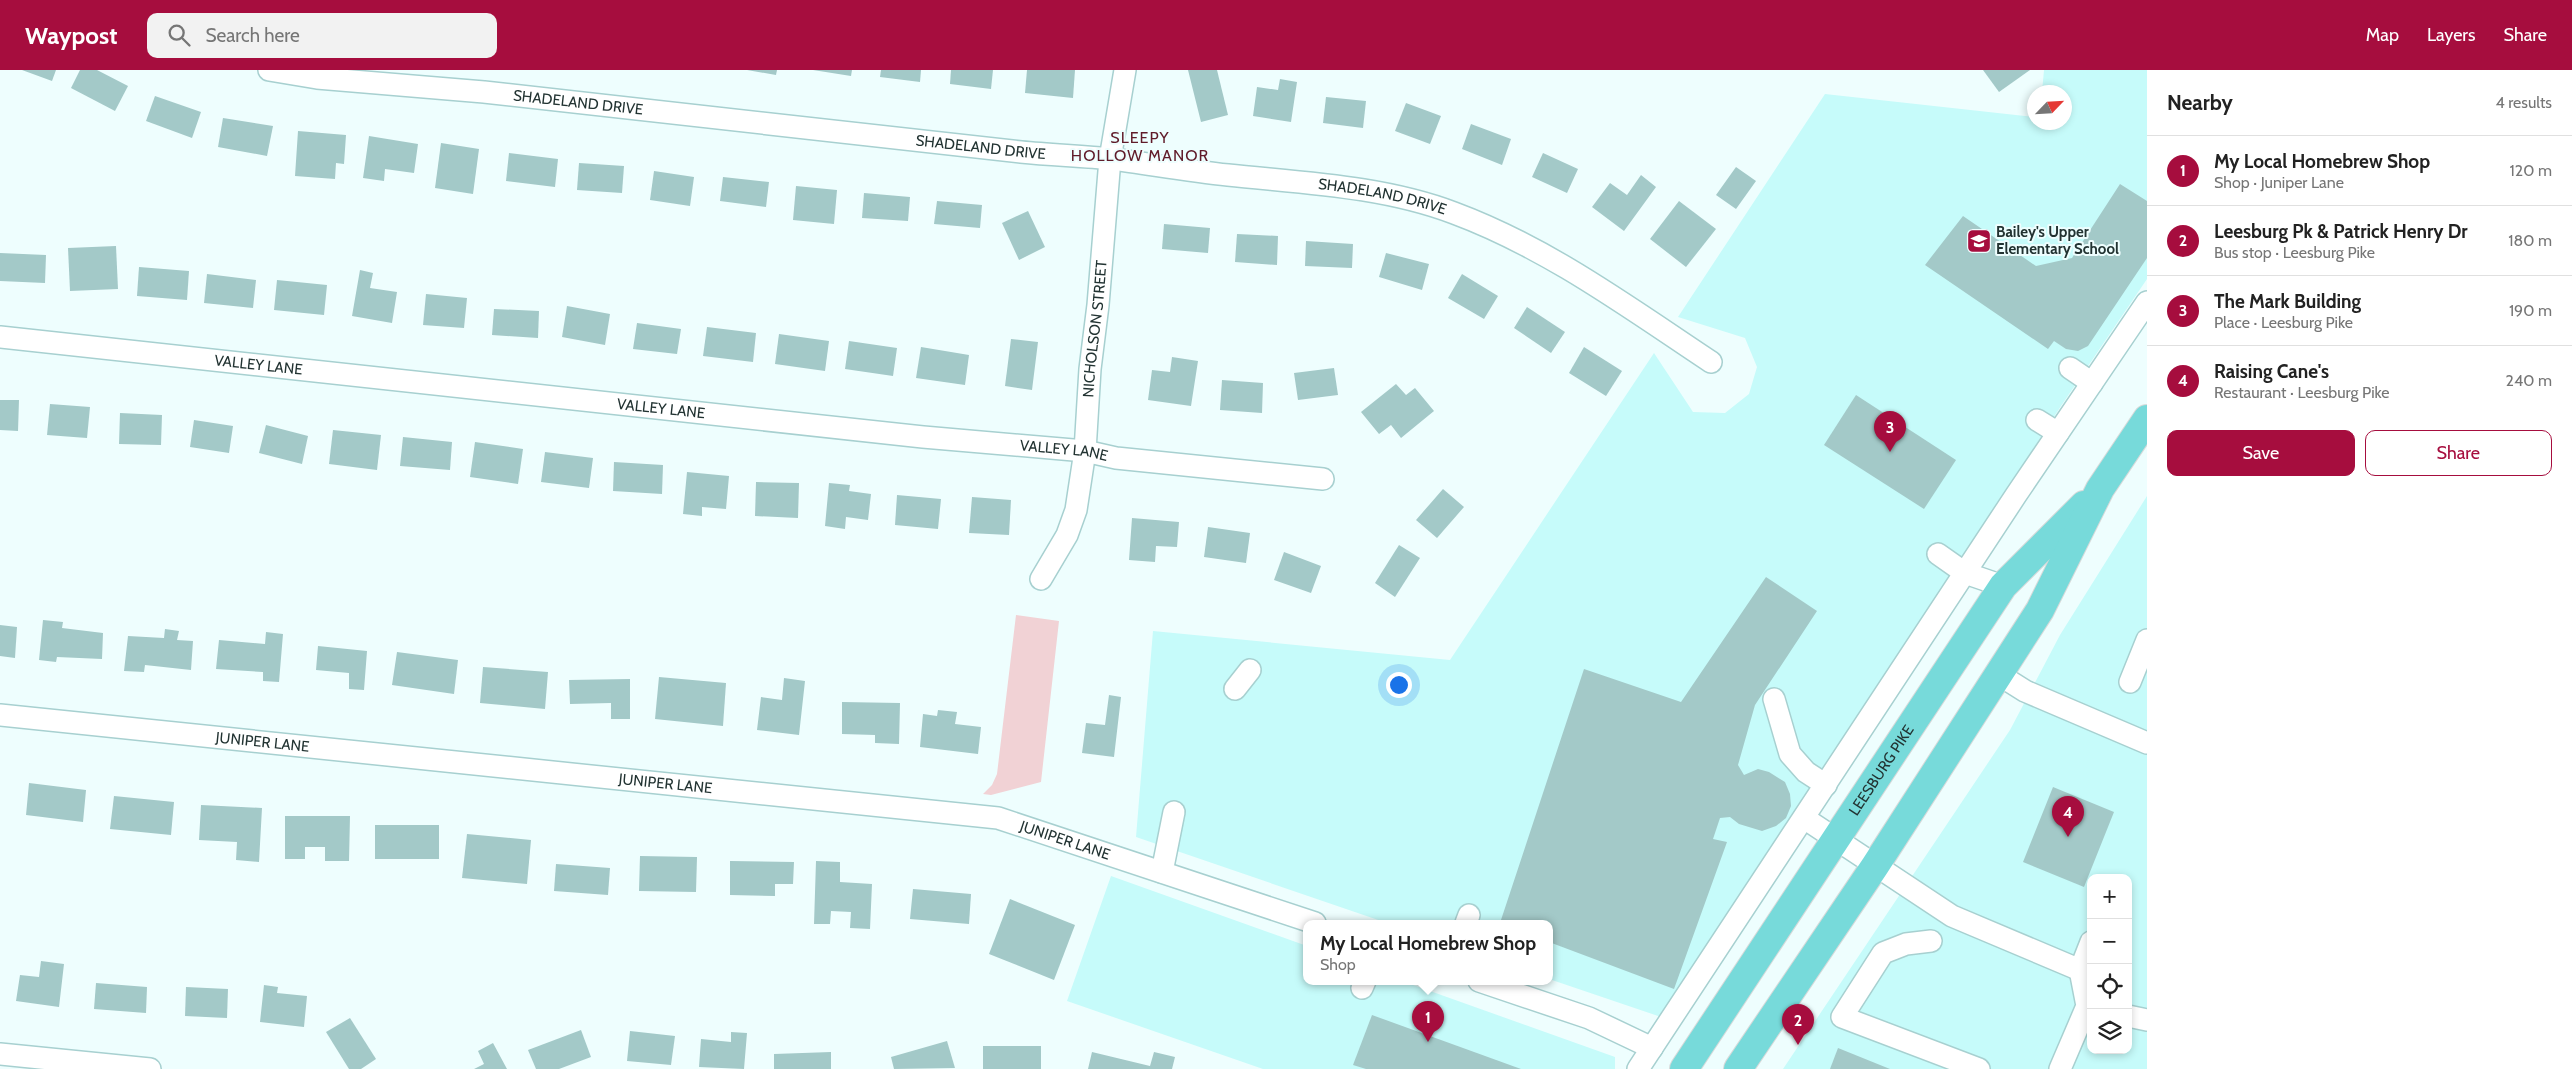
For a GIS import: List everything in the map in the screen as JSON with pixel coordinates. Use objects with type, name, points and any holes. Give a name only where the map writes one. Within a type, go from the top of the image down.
[{"type":"main road","name":"LEESBURG PIKE","points":[[1738,1069],[1875,866],[2040,610],[2100,489],[2147,419]]},
{"type":"main road","name":"LEESBURG PIKE","points":[[1684,1069],[2003,586],[2100,489]]},
{"type":"street","name":"SHADELAND DRIVE","points":[[269,70],[317,78],[484,92],[1011,151],[1110,159],[1176,170],[1325,185],[1406,198],[1454,212],[1517,239],[1562,263],[1712,362]]},
{"type":"street","name":"NICHOLSON STREET","points":[[1041,579],[1068,535],[1076,510],[1085,451],[1090,368],[1098,304],[1110,159],[1125,70]]},
{"type":"street","points":[[1638,1069],[1965,573],[2147,302]]},
{"type":"street","name":"VALLEY LANE","points":[[0,337],[922,437],[1085,451],[1116,458],[1323,480]]},
{"type":"street","points":[[2070,368],[2092,383]]},
{"type":"street","points":[[2037,420],[2058,433]]},
{"type":"street","points":[[1938,554],[1965,573],[2003,586]]},
{"type":"street","points":[[2130,682],[2147,640]]},
{"type":"street","points":[[1235,689],[1250,670]]},
{"type":"street","points":[[1998,674],[2025,691],[2147,743]]},
{"type":"street","points":[[1774,699],[1790,754],[1806,772],[1826,785]]},
{"type":"street","name":"JUNIPER LANE","points":[[0,714],[998,818],[1306,920]]},
{"type":"street","points":[[1162,872],[1174,812]]},
{"type":"street","points":[[1804,818],[1834,840],[1952,916],[2080,970]]},
{"type":"street","points":[[1931,941],[1906,944],[1883,952],[1842,1017],[1978,1069]]},
{"type":"street","points":[[2087,952],[2080,970],[2087,999]]},
{"type":"street","points":[[1491,985],[1589,1018],[1652,1048]]},
{"type":"street","points":[[2060,1069],[2088,1009]]},
{"type":"street","points":[[2132,1017],[2147,1020]]},
{"type":"street","points":[[0,1054],[150,1069]]},
{"type":"shaded area","points":[[2044,70],[2147,70],[2147,279],[2061,406],[1664,1018],[1553,980],[1553,920],[1378,920],[1136,837],[1153,631],[1450,660],[1654,353],[1693,412],[1725,413],[1749,394],[1757,367],[1745,338],[1678,317],[1825,94],[2027,116],[2027,130],[2072,130],[2072,85],[2043,85]]},
{"type":"shaded area","points":[[2147,496],[2147,1069],[1783,1069],[2010,730],[2060,635]]},
{"type":"shaded area","points":[[1016,615],[1059,621],[1041,782],[991,795],[983,794],[992,785],[997,774]]},
{"type":"shaded area","points":[[1111,876],[1303,945],[1303,985],[1413,985],[1615,1057],[1615,1069],[1263,1069],[1067,1001]]},
{"type":"building","points":[[22,70],[56,70],[52,81]]},
{"type":"building","points":[[80,70],[97,70],[128,86],[115,111],[71,88]]},
{"type":"building","points":[[747,70],[777,70],[776,75]]},
{"type":"building","points":[[813,70],[852,70],[851,76]]},
{"type":"building","points":[[881,70],[921,70],[920,82],[880,77]]},
{"type":"building","points":[[951,70],[993,70],[991,89],[950,84]]},
{"type":"building","points":[[1027,70],[1075,70],[1073,98],[1025,93]]},
{"type":"building","points":[[1188,70],[1217,70],[1228,115],[1201,122]]},
{"type":"building","points":[[1983,70],[2030,70],[1999,92]]},
{"type":"building","points":[[1280,79],[1297,82],[1291,122],[1253,116],[1257,87],[1278,90]]},
{"type":"building","points":[[155,96],[201,112],[192,138],[146,121]]},
{"type":"building","points":[[1326,97],[1366,101],[1363,128],[1323,123]]},
{"type":"building","points":[[1406,103],[1441,116],[1430,144],[1395,131]]},
{"type":"building","points":[[223,118],[273,126],[267,156],[218,147]]},
{"type":"building","points":[[1471,124],[1511,139],[1502,165],[1462,149]]},
{"type":"building","points":[[298,131],[346,135],[344,164],[336,163],[335,179],[295,176]]},
{"type":"building","points":[[369,136],[418,144],[414,173],[385,169],[384,181],[363,178]]},
{"type":"building","points":[[441,143],[479,149],[473,194],[435,188]]},
{"type":"building","points":[[509,153],[558,159],[555,187],[506,181]]},
{"type":"building","points":[[1543,153],[1578,169],[1567,193],[1532,177]]},
{"type":"building","points":[[579,163],[624,166],[622,193],[577,190]]},
{"type":"building","points":[[1736,167],[1756,181],[1736,209],[1716,195]]},
{"type":"building","points":[[654,171],[694,177],[690,206],[650,200]]},
{"type":"building","points":[[1641,175],[1656,187],[1624,231],[1592,207],[1610,183],[1627,195]]},
{"type":"building","points":[[723,177],[769,182],[766,207],[720,201]]},
{"type":"building","points":[[2120,184],[2147,201],[2147,258],[2088,346],[2078,351],[2066,349],[2054,341],[2048,349],[1925,265],[1963,216],[2036,266],[2072,258]]},
{"type":"building","points":[[796,186],[837,190],[834,224],[793,220]]},
{"type":"building","points":[[864,193],[910,197],[908,221],[862,218]]},
{"type":"building","points":[[937,201],[982,205],[980,228],[934,224]]},
{"type":"building","points":[[1679,201],[1716,229],[1686,267],[1650,239]]},
{"type":"building","points":[[1028,211],[1045,247],[1019,260],[1002,223]]},
{"type":"building","points":[[1164,224],[1210,228],[1208,253],[1162,249]]},
{"type":"building","points":[[1237,234],[1278,236],[1277,265],[1235,262]]},
{"type":"building","points":[[1306,241],[1353,244],[1352,268],[1305,266]]},
{"type":"building","points":[[116,246],[118,289],[70,291],[68,248]]},
{"type":"building","points":[[0,253],[46,255],[45,283],[0,281]]},
{"type":"building","points":[[1386,253],[1429,264],[1422,290],[1379,277]]},
{"type":"building","points":[[139,267],[189,271],[187,300],[137,296]]},
{"type":"building","points":[[360,270],[373,273],[370,288],[397,292],[392,323],[352,316]]},
{"type":"building","points":[[207,274],[256,280],[253,308],[204,303]]},
{"type":"building","points":[[1462,274],[1498,296],[1484,319],[1448,298]]},
{"type":"building","points":[[277,280],[327,285],[324,315],[274,310]]},
{"type":"building","points":[[426,294],[467,298],[464,328],[423,325]]},
{"type":"building","points":[[567,306],[610,314],[605,345],[562,337]]},
{"type":"building","points":[[1527,307],[1565,332],[1551,353],[1514,328]]},
{"type":"building","points":[[494,309],[539,311],[538,338],[492,335]]},
{"type":"building","points":[[637,323],[681,329],[677,354],[633,349]]},
{"type":"building","points":[[707,327],[756,333],[753,362],[703,356]]},
{"type":"building","points":[[779,334],[829,341],[825,371],[775,364]]},
{"type":"building","points":[[1011,339],[1038,342],[1032,390],[1005,386]]},
{"type":"building","points":[[849,341],[897,348],[893,376],[845,369]]},
{"type":"building","points":[[921,347],[969,355],[965,385],[916,378]]},
{"type":"building","points":[[1584,347],[1622,371],[1606,396],[1569,373]]},
{"type":"building","points":[[1172,357],[1198,361],[1191,406],[1148,400],[1152,370],[1170,372]]},
{"type":"building","points":[[1334,368],[1338,395],[1298,400],[1294,373]]},
{"type":"building","points":[[1222,380],[1263,383],[1262,413],[1220,410]]},
{"type":"building","points":[[1396,384],[1406,395],[1415,388],[1434,411],[1401,438],[1391,425],[1379,434],[1361,412]]},
{"type":"building","points":[[1856,395],[1956,460],[1924,509],[1824,445]]},
{"type":"building","points":[[0,400],[19,400],[18,431],[0,430]]},
{"type":"building","points":[[50,404],[90,407],[87,438],[47,435]]},
{"type":"building","points":[[120,413],[162,415],[161,445],[119,444]]},
{"type":"building","points":[[194,420],[233,426],[229,453],[190,447]]},
{"type":"building","points":[[266,425],[308,436],[302,464],[259,453]]},
{"type":"building","points":[[333,430],[381,435],[377,470],[329,464]]},
{"type":"building","points":[[403,437],[452,442],[450,470],[400,466]]},
{"type":"building","points":[[475,442],[523,449],[518,484],[470,477]]},
{"type":"building","points":[[545,452],[593,458],[589,488],[541,482]]},
{"type":"building","points":[[614,462],[663,465],[662,494],[613,491]]},
{"type":"building","points":[[687,472],[729,476],[726,509],[702,507],[702,516],[683,514]]},
{"type":"building","points":[[756,482],[799,483],[798,518],[755,516]]},
{"type":"building","points":[[829,483],[850,485],[849,491],[871,494],[868,520],[846,517],[845,529],[825,526]]},
{"type":"building","points":[[1443,489],[1464,507],[1437,538],[1416,520]]},
{"type":"building","points":[[897,495],[941,499],[938,529],[895,525]]},
{"type":"building","points":[[972,497],[1011,500],[1009,535],[969,533]]},
{"type":"building","points":[[1132,518],[1179,522],[1177,547],[1156,546],[1155,562],[1129,560]]},
{"type":"building","points":[[1208,527],[1250,533],[1246,563],[1204,557]]},
{"type":"building","points":[[1399,545],[1420,558],[1395,597],[1375,583]]},
{"type":"building","points":[[1284,552],[1321,566],[1311,593],[1274,580]]},
{"type":"building","points":[[1766,577],[1817,611],[1755,705],[1738,765],[1744,775],[1758,769],[1769,772],[1785,782],[1790,794],[1791,806],[1786,818],[1776,826],[1762,831],[1739,824],[1730,817],[1720,818],[1713,839],[1727,842],[1674,989],[1553,944],[1553,920],[1501,920],[1584,669],[1681,702]]},
{"type":"building","points":[[43,620],[63,622],[62,628],[103,633],[102,659],[57,657],[56,662],[39,660]]},
{"type":"building","points":[[0,625],[17,627],[15,658],[0,656]]},
{"type":"building","points":[[165,629],[179,631],[177,640],[193,641],[191,670],[145,665],[144,672],[124,671],[128,636],[164,638]]},
{"type":"building","points":[[266,632],[283,634],[279,682],[263,681],[263,672],[216,669],[219,640],[265,644]]},
{"type":"building","points":[[318,646],[367,651],[364,690],[349,689],[349,673],[316,670]]},
{"type":"building","points":[[397,652],[458,660],[454,694],[392,685]]},
{"type":"building","points":[[483,667],[548,672],[545,709],[480,703]]},
{"type":"building","points":[[659,677],[726,683],[723,726],[655,719]]},
{"type":"building","points":[[784,678],[805,681],[799,735],[757,730],[761,697],[782,700]]},
{"type":"building","points":[[630,679],[630,719],[611,719],[611,703],[570,704],[569,680]]},
{"type":"building","points":[[1109,695],[1121,697],[1114,757],[1082,753],[1086,723],[1105,725]]},
{"type":"building","points":[[842,702],[900,703],[899,744],[875,743],[875,735],[842,734]]},
{"type":"building","points":[[938,710],[957,712],[955,724],[981,727],[978,754],[920,747],[923,714],[937,716]]},
{"type":"building","points":[[29,783],[86,790],[83,822],[26,815]]},
{"type":"building","points":[[2053,787],[2114,812],[2089,874],[2087,874],[2084,887],[2023,862]]},
{"type":"building","points":[[114,796],[174,802],[171,835],[110,829]]},
{"type":"building","points":[[201,805],[262,808],[259,862],[236,860],[237,842],[199,840]]},
{"type":"building","points":[[285,816],[350,816],[349,861],[325,861],[325,847],[305,847],[305,859],[285,859]]},
{"type":"building","points":[[375,825],[439,825],[439,859],[375,859]]},
{"type":"building","points":[[467,834],[531,840],[527,884],[462,878]]},
{"type":"building","points":[[640,856],[697,857],[696,892],[639,891]]},
{"type":"building","points":[[730,861],[794,862],[793,884],[775,884],[775,896],[730,895]]},
{"type":"building","points":[[816,861],[840,862],[840,882],[872,884],[870,929],[850,928],[851,912],[831,911],[830,924],[814,924]]},
{"type":"building","points":[[556,864],[610,868],[608,895],[554,891]]},
{"type":"building","points":[[913,889],[971,894],[969,924],[910,919]]},
{"type":"building","points":[[1010,899],[1075,925],[1054,980],[989,954]]},
{"type":"building","points":[[41,961],[64,964],[59,1007],[16,1001],[20,975],[39,977]]},
{"type":"building","points":[[96,983],[147,987],[146,1013],[94,1009]]},
{"type":"building","points":[[264,985],[278,987],[277,993],[307,996],[304,1027],[260,1022]]},
{"type":"building","points":[[186,987],[228,989],[227,1018],[185,1016]]},
{"type":"building","points":[[1372,1015],[1521,1069],[1366,1069],[1353,1065]]},
{"type":"building","points":[[350,1018],[376,1059],[361,1069],[349,1069],[326,1032]]},
{"type":"building","points":[[581,1030],[591,1057],[559,1069],[536,1069],[528,1050]]},
{"type":"building","points":[[630,1031],[675,1036],[671,1065],[627,1061]]},
{"type":"building","points":[[731,1032],[747,1033],[744,1069],[699,1067],[701,1039],[731,1042]]},
{"type":"building","points":[[947,1041],[955,1068],[894,1069],[891,1057]]},
{"type":"building","points":[[493,1043],[507,1069],[474,1069],[484,1064],[478,1051]]},
{"type":"building","points":[[983,1046],[1041,1046],[1041,1069],[983,1069]]},
{"type":"building","points":[[1838,1048],[1890,1069],[1830,1069]]},
{"type":"building","points":[[831,1052],[831,1069],[774,1069],[774,1054]]},
{"type":"building","points":[[1092,1052],[1150,1066],[1154,1052],[1175,1057],[1172,1069],[1088,1069]]},
{"type":"place","name":"Bailey's Upper Elementary School","points":[[1979,241]]},
{"type":"place","name":"The Mark Building","points":[[1890,452]]},
{"type":"place","name":"Raising Cane's","points":[[2068,837]]},
{"type":"place","name":"My Local Homebrew Shop","points":[[1428,1042]]},
{"type":"place","name":"Leesburg Pk & Patrick Henry Dr","points":[[1798,1045]]},
{"type":"district","name":"SLEEPY HOLLOW MANOR","points":[[1140,146]]}]
